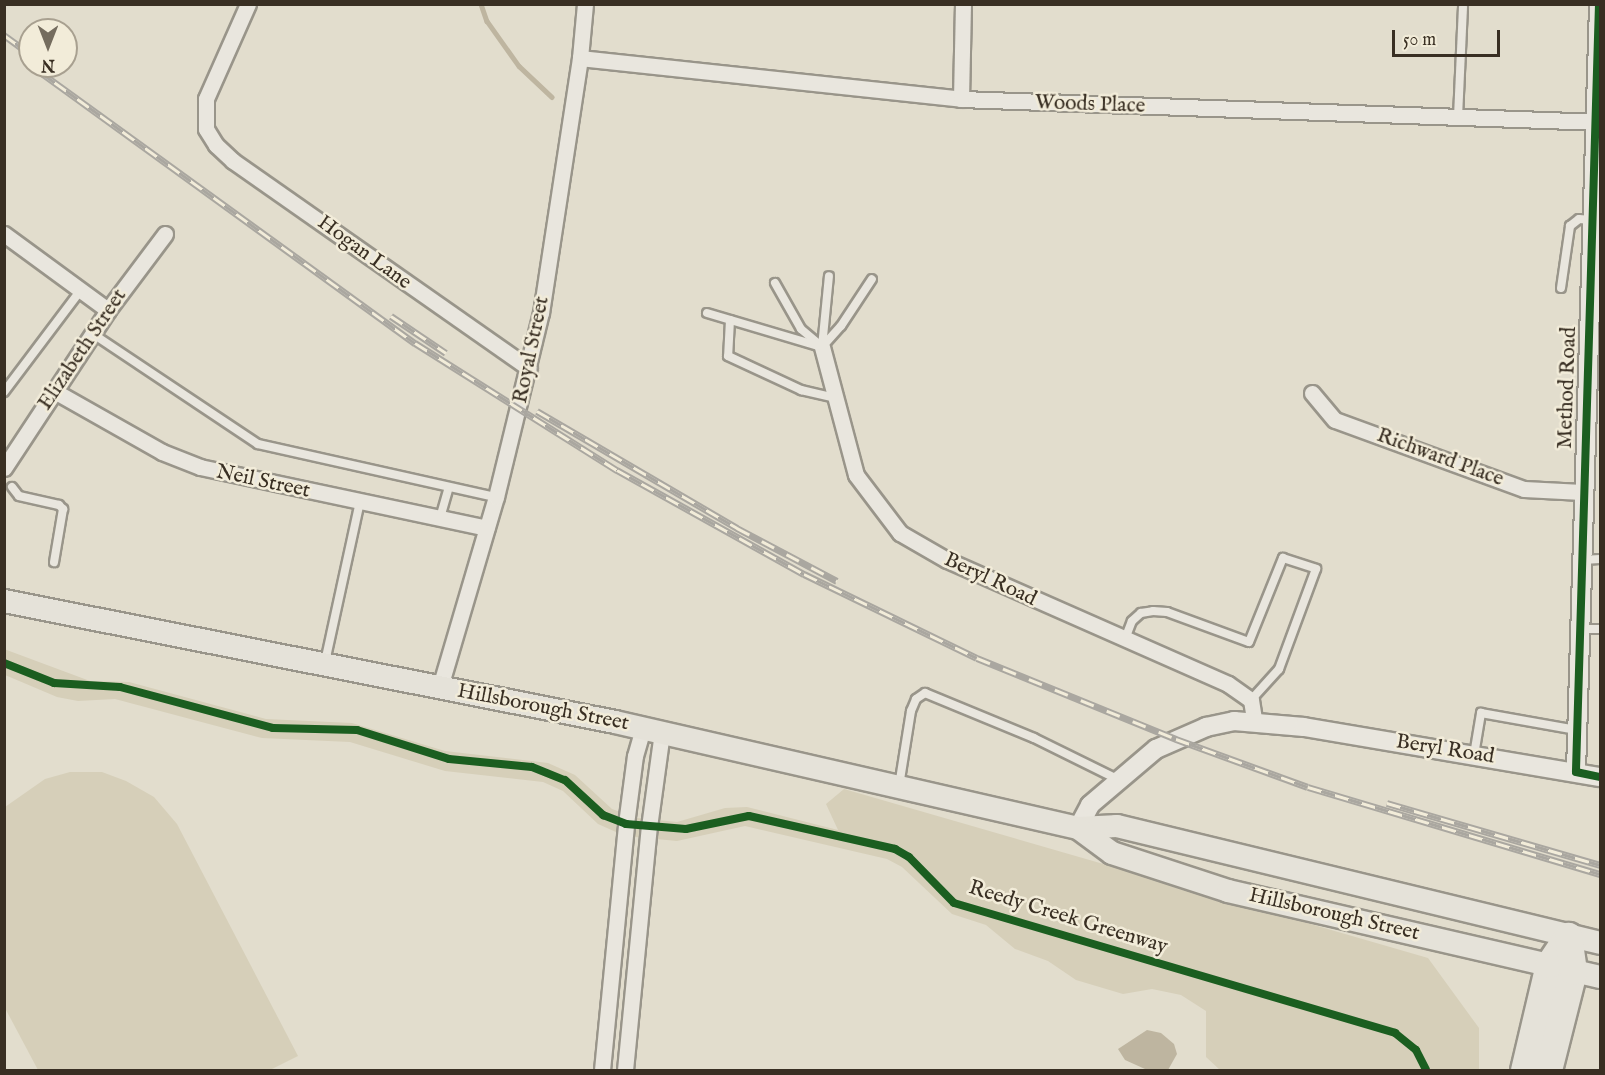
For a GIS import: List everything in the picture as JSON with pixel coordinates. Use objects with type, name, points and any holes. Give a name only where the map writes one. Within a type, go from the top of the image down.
[{"type":"highway","points":[[1548,1071],[1561,967],[1568,936]]},
{"type":"highway","points":[[1524,1071],[1561,967]]},
{"type":"main road","name":"Hillsborough Street","points":[[4,601],[653,730],[1078,828],[1117,826],[1600,944]]},
{"type":"main road","name":"Hillsborough Street","points":[[1078,828],[1112,853],[1228,891],[1600,977]]},
{"type":"street","name":"Hogan Lane","points":[[248,4],[206,99],[206,129],[233,161],[529,368]]},
{"type":"street","name":"Royal Street","points":[[440,687],[496,497],[542,312],[580,58],[585,4]]},
{"type":"street","points":[[961,99],[963,4]]},
{"type":"street","name":"Method Road","points":[[1576,772],[1582,492],[1598,122],[1599,4]]},
{"type":"street","name":"Woods Place","points":[[580,58],[961,99],[1598,122]]},
{"type":"street","points":[[4,234],[108,310]]},
{"type":"street","name":"Elizabeth Street","points":[[5,468],[108,310],[165,234]]},
{"type":"street","name":"Beryl Road","points":[[822,347],[856,475],[900,534],[921,548],[1228,684],[1251,700]]},
{"type":"street","name":"Neil Street","points":[[56,392],[181,461],[251,481],[487,528]]},
{"type":"street","name":"Richward Place","points":[[1312,393],[1335,420],[1345,424],[1524,489],[1582,492]]},
{"type":"street","points":[[1251,700],[1254,720]]},
{"type":"street","name":"Beryl Road","points":[[1078,828],[1090,805],[1117,779],[1171,741],[1223,723],[1254,720],[1600,777]]},
{"type":"street","points":[[602,1071],[626,824],[635,756],[653,730]]},
{"type":"street","points":[[625,1071],[656,763],[653,730]]},
{"type":"street","points":[[607,1027],[630,1029]]},
{"type":"lane","points":[[1458,117],[1463,7]]},
{"type":"lane","points":[[1561,288],[1570,226],[1579,219],[1592,220]]},
{"type":"lane","points":[[822,347],[829,276]]},
{"type":"lane","points":[[822,347],[872,279]]},
{"type":"lane","points":[[775,282],[801,329],[822,347]]},
{"type":"lane","points":[[4,392],[81,290]]},
{"type":"lane","points":[[707,313],[822,347]]},
{"type":"lane","points":[[730,320],[728,356],[801,390],[836,398]]},
{"type":"lane","points":[[93,334],[258,444],[496,497]]},
{"type":"lane","points":[[12,487],[19,496],[59,505],[63,509],[54,562]]},
{"type":"lane","points":[[440,518],[449,487]]},
{"type":"lane","points":[[324,665],[360,502]]},
{"type":"lane","points":[[1125,639],[1132,621],[1141,613],[1153,611],[1167,612],[1249,642],[1283,558],[1316,569],[1280,669],[1251,700]]},
{"type":"lane","points":[[1581,560],[1600,559]]},
{"type":"lane","points":[[1579,629],[1600,629]]},
{"type":"lane","points":[[899,786],[911,711],[916,699],[925,693],[1034,738],[1117,779]]},
{"type":"lane","points":[[1474,755],[1481,712],[1577,730]]},
{"type":"shaded area","points":[[4,649],[90,681],[129,682],[266,719],[352,723],[445,751],[548,763],[575,775],[612,809],[637,818],[677,822],[725,808],[747,807],[838,830],[826,804],[844,789],[1428,958],[1479,1028],[1479,1070],[1220,1070],[1206,1057],[1206,1011],[1181,995],[1152,989],[1123,994],[1076,980],[1048,961],[1015,949],[986,925],[952,914],[902,867],[887,859],[745,826],[677,841],[625,836],[598,824],[563,791],[543,782],[445,771],[350,742],[262,738],[115,699],[78,701],[57,697],[5,675]]},
{"type":"shaded area","points":[[70,772],[102,772],[126,781],[154,797],[177,824],[298,1056],[270,1070],[38,1070],[5,1008],[5,807],[45,779]]},
{"type":"shaded area","points":[[1147,1030],[1161,1033],[1174,1044],[1177,1054],[1168,1070],[1145,1069],[1125,1060],[1118,1049]]},
{"type":"waterway","points":[[481,4],[487,21],[519,66],[552,97]]},
{"type":"railway","points":[[4,35],[18,45]]},
{"type":"railway","points":[[49,78],[415,343],[617,470],[804,574],[977,658],[1176,739],[1308,787],[1600,874]]},
{"type":"railway","points":[[391,316],[446,353]]},
{"type":"railway","points":[[537,411],[737,528],[837,581]]},
{"type":"railway","points":[[1387,803],[1600,865]]},
{"type":"cycle path","points":[[1599,4],[1576,772],[1600,777]]},
{"type":"cycle path","name":"Reedy Creek Greenway","points":[[4,663],[54,683],[120,687],[273,728],[357,730],[449,759],[532,767],[565,780],[603,815],[626,824],[686,829],[749,816],[895,849],[909,857],[954,903],[1395,1033],[1416,1050],[1426,1070]]}]
